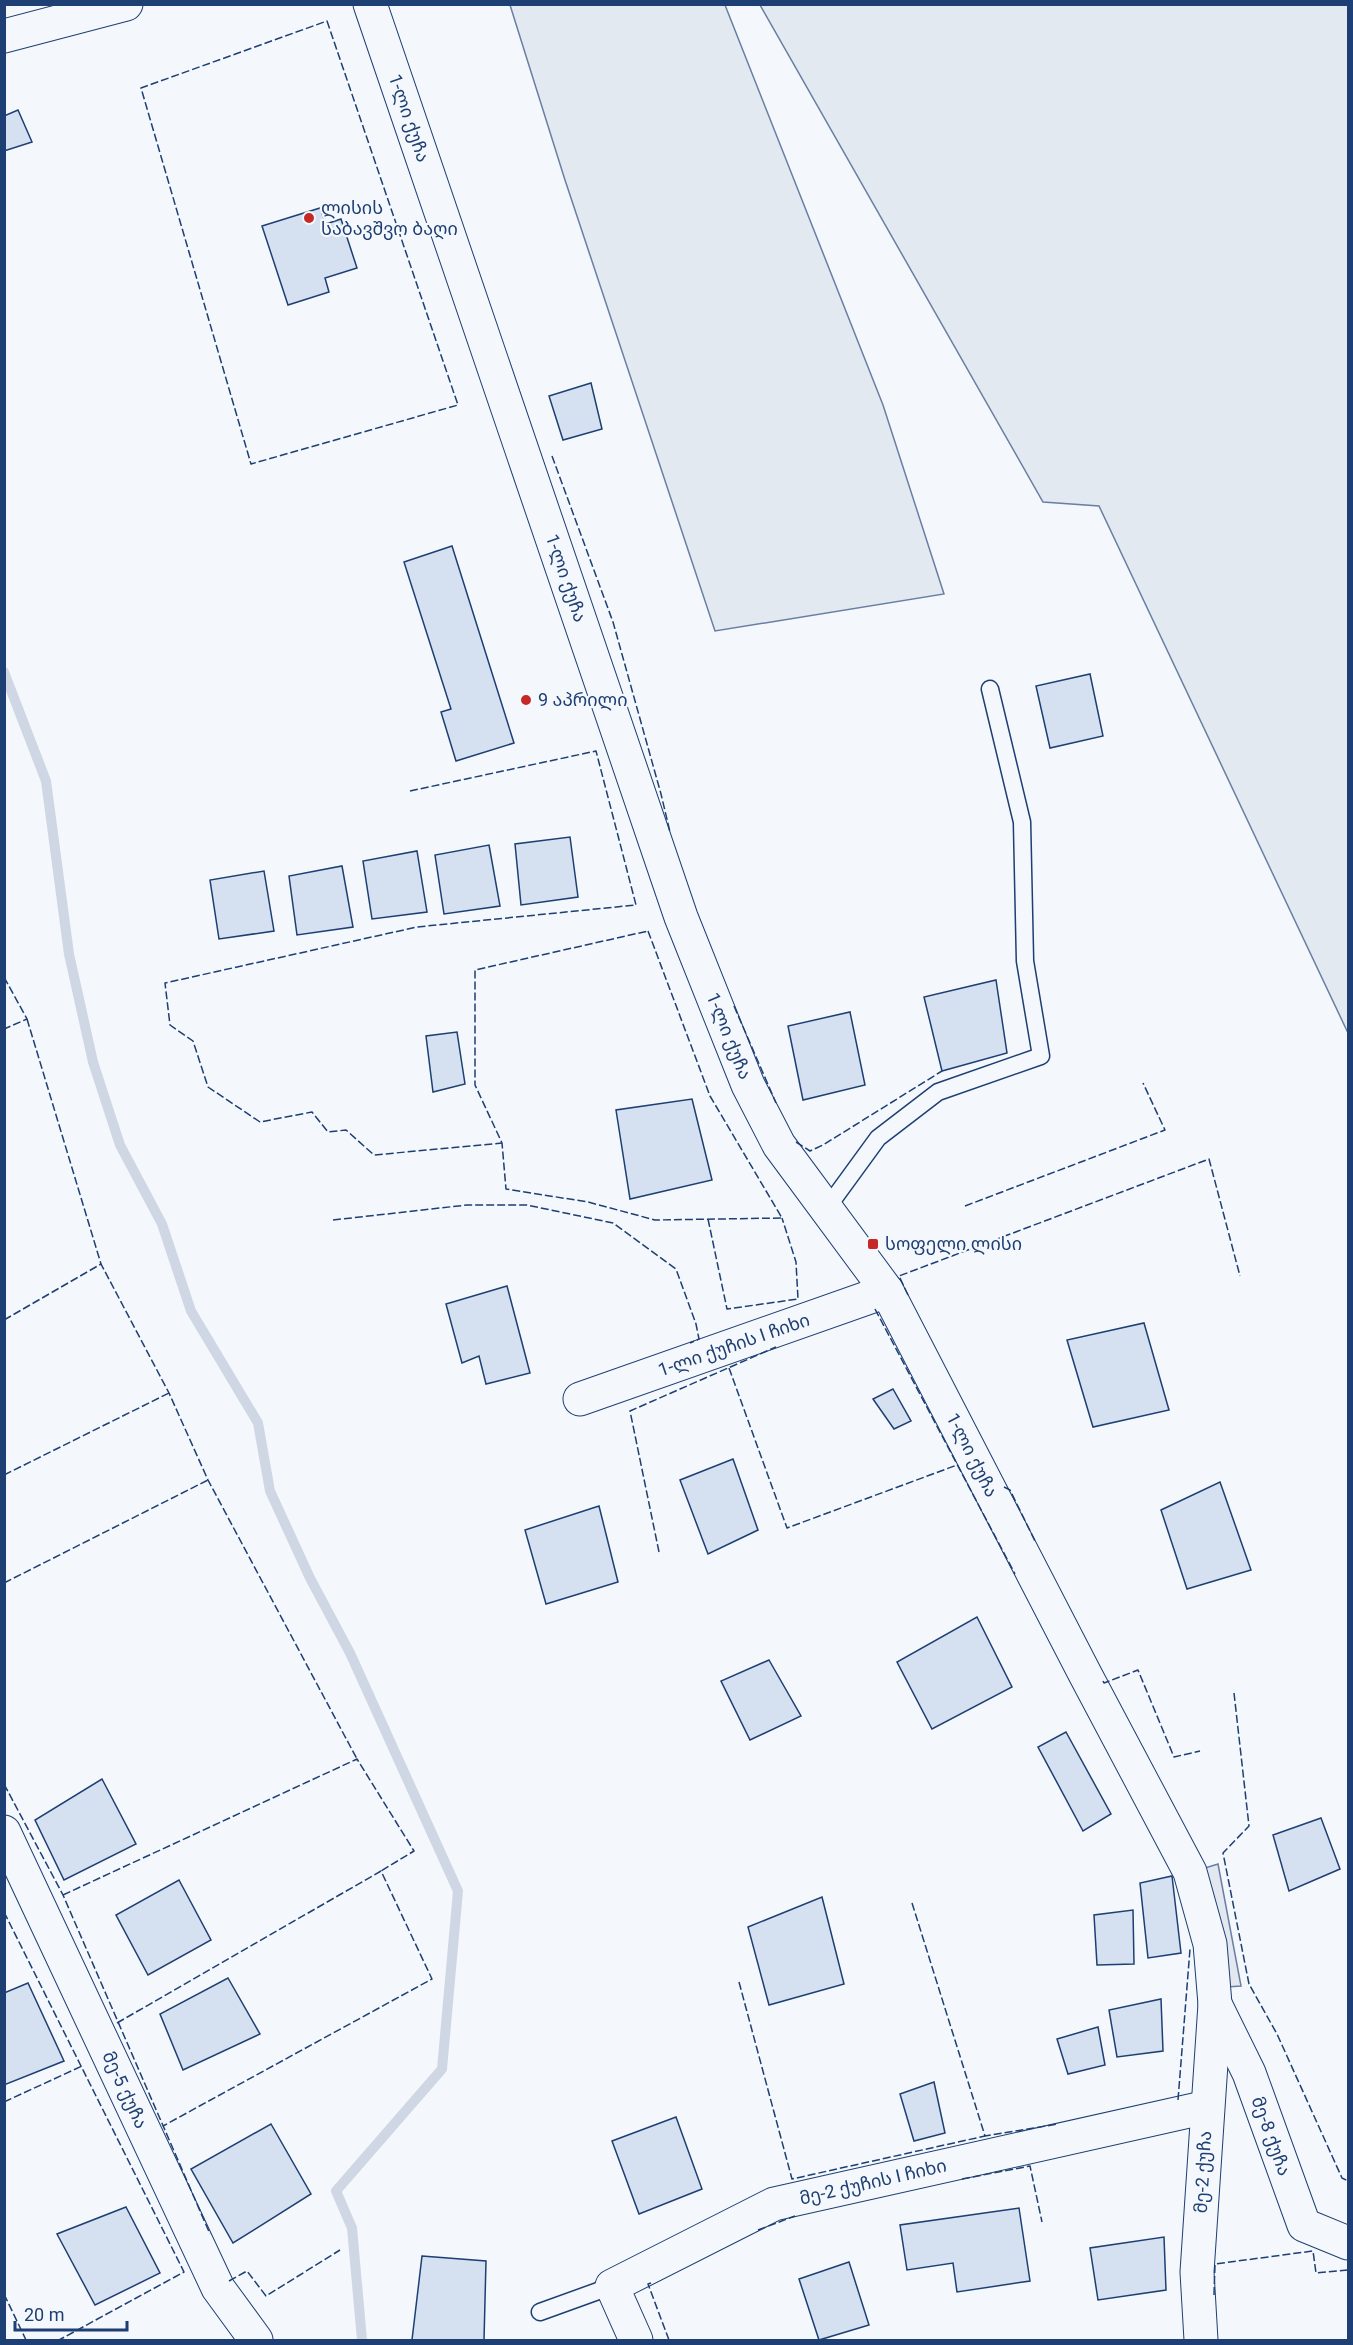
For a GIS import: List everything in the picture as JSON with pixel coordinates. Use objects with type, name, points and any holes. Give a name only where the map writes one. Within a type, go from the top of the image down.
[{"type":"main road","points":[[4,36],[126,4]]},
{"type":"main road","name":"1-ლი ქუჩა","points":[[370,4],[681,917],[748,1085],[780,1145],[887,1291],[1190,1872],[1210,1944],[1215,2004]]},
{"type":"main road","name":"1-ლი ქუჩის I ჩიხი","points":[[580,1399],[887,1291]]},
{"type":"main road","name":"მე-5 ქუჩა","points":[[4,1832],[218,2288],[256,2340]]},
{"type":"main road","name":"მე-2 ქუჩა","points":[[1201,2340],[1197,2272],[1215,2004]]},
{"type":"main road","name":"მე-8 ქუჩა","points":[[1215,2004],[1249,2073],[1304,2225],[1348,2243]]},
{"type":"main road","name":"მე-2 ქუჩის I ჩიხი","points":[[612,2286],[774,2204],[1207,2107]]},
{"type":"main road","points":[[612,2286],[636,2340]]},
{"type":"lane","points":[[827,1208],[878,1138],[938,1092],[1041,1056],[1025,961],[1022,822],[990,689]]},
{"type":"lane","points":[[540,2312],[612,2286]]},
{"type":"shaded area","points":[[510,5],[725,5],[883,405],[944,594],[715,631],[565,180]]},
{"type":"shaded area","points":[[760,5],[1348,5],[1348,1033],[1099,506],[1043,502]]},
{"type":"shaded area","points":[[1218,1864],[1241,1986],[1226,1987],[1205,1868]]},
{"type":"building","points":[[18,110],[32,142],[4,151],[4,116]]},
{"type":"building","points":[[320,208],[326,224],[341,219],[357,268],[325,278],[329,292],[288,305],[262,226]]},
{"type":"building","points":[[591,383],[602,429],[563,440],[549,396]]},
{"type":"building","points":[[452,546],[514,743],[456,761],[441,712],[451,709],[404,562]]},
{"type":"building","points":[[1090,674],[1103,736],[1050,748],[1036,686]]},
{"type":"building","points":[[570,837],[578,897],[521,905],[515,844]]},
{"type":"building","points":[[489,845],[500,906],[444,914],[435,855]]},
{"type":"building","points":[[417,851],[427,912],[372,919],[363,861]]},
{"type":"building","points":[[342,866],[353,927],[297,935],[289,876]]},
{"type":"building","points":[[264,871],[274,931],[219,939],[210,880]]},
{"type":"building","points":[[996,980],[1007,1053],[942,1071],[924,997]]},
{"type":"building","points":[[850,1012],[865,1085],[803,1100],[788,1026]]},
{"type":"building","points":[[457,1032],[465,1084],[433,1092],[426,1036]]},
{"type":"building","points":[[692,1099],[712,1180],[630,1199],[616,1110]]},
{"type":"building","points":[[507,1286],[530,1373],[486,1384],[479,1356],[462,1363],[446,1304]]},
{"type":"building","points":[[1144,1323],[1169,1410],[1093,1427],[1067,1340]]},
{"type":"building","points":[[893,1389],[911,1421],[894,1429],[873,1399]]},
{"type":"building","points":[[733,1459],[758,1530],[708,1554],[680,1480]]},
{"type":"building","points":[[1220,1482],[1251,1570],[1187,1589],[1161,1510]]},
{"type":"building","points":[[599,1506],[618,1582],[546,1604],[525,1530]]},
{"type":"building","points":[[977,1617],[1012,1687],[932,1729],[897,1662]]},
{"type":"building","points":[[769,1660],[801,1716],[750,1740],[721,1681]]},
{"type":"building","points":[[1066,1732],[1111,1814],[1083,1831],[1038,1747]]},
{"type":"building","points":[[102,1779],[136,1844],[64,1880],[35,1820]]},
{"type":"building","points":[[1321,1818],[1340,1869],[1289,1891],[1273,1835]]},
{"type":"building","points":[[1172,1876],[1181,1953],[1148,1958],[1140,1883]]},
{"type":"building","points":[[179,1880],[211,1940],[148,1975],[116,1915]]},
{"type":"building","points":[[822,1897],[844,1984],[769,2005],[748,1927]]},
{"type":"building","points":[[1133,1910],[1134,1964],[1097,1965],[1094,1915]]},
{"type":"building","points":[[228,1978],[260,2034],[183,2070],[160,2014]]},
{"type":"building","points":[[28,1983],[64,2061],[4,2085],[4,1993]]},
{"type":"building","points":[[1161,1999],[1163,2051],[1117,2057],[1109,2010]]},
{"type":"building","points":[[1098,2027],[1105,2065],[1068,2074],[1057,2039]]},
{"type":"building","points":[[934,2082],[945,2133],[914,2141],[900,2094]]},
{"type":"building","points":[[676,2117],[702,2189],[639,2214],[612,2141]]},
{"type":"building","points":[[271,2124],[311,2194],[233,2243],[191,2169]]},
{"type":"building","points":[[126,2207],[160,2273],[95,2305],[57,2234]]},
{"type":"building","points":[[1019,2208],[1030,2281],[957,2292],[953,2263],[907,2270],[900,2225]]},
{"type":"building","points":[[1164,2237],[1166,2290],[1098,2300],[1090,2248]]},
{"type":"building","points":[[422,2256],[486,2261],[484,2340],[412,2340]]},
{"type":"building","points":[[849,2262],[869,2325],[819,2340],[799,2279]]},
{"type":"waterway","points":[[4,672],[46,781],[69,954],[93,1062],[120,1145],[162,1224],[191,1311],[258,1423],[270,1491],[310,1578],[350,1653],[458,1891],[442,2069],[336,2191],[352,2228],[362,2340]]},
{"type":"fence","points":[[327,21],[458,405],[251,464],[141,88],[327,21]]},
{"type":"fence","points":[[552,456],[613,622],[670,832]]},
{"type":"fence","points":[[410,791],[596,751],[636,905],[417,927],[165,983],[170,1025],[193,1041],[208,1087],[260,1122],[312,1112],[328,1132],[346,1130],[374,1155],[502,1143]]},
{"type":"fence","points":[[648,931],[710,1096],[782,1218],[655,1220],[588,1202],[506,1189],[502,1143],[475,1085],[475,970],[648,931]]},
{"type":"fence","points":[[4,977],[27,1019],[4,1029]]},
{"type":"fence","points":[[734,1006],[776,1103]]},
{"type":"fence","points":[[27,1019],[101,1264]]},
{"type":"fence","points":[[796,1142],[810,1151],[823,1145],[942,1071]]},
{"type":"fence","points":[[965,1206],[1165,1130],[1143,1083]]},
{"type":"fence","points":[[908,1295],[899,1276],[1209,1159],[1240,1276]]},
{"type":"fence","points":[[333,1220],[467,1205],[527,1205],[613,1223],[676,1269],[696,1324],[699,1339],[690,1343]]},
{"type":"fence","points":[[708,1219],[727,1309],[798,1299],[796,1262],[782,1218]]},
{"type":"fence","points":[[4,1320],[101,1264],[169,1393],[208,1480],[357,1759]]},
{"type":"fence","points":[[875,1309],[1015,1574]]},
{"type":"fence","points":[[659,1552],[630,1411],[776,1347]]},
{"type":"fence","points":[[729,1368],[787,1528],[957,1465]]},
{"type":"fence","points":[[4,1475],[169,1393]]},
{"type":"fence","points":[[4,1583],[208,1480]]},
{"type":"fence","points":[[1004,1487],[1010,1490],[1035,1541]]},
{"type":"fence","points":[[1103,1681],[1104,1683],[1138,1670],[1174,1757],[1200,1751]]},
{"type":"fence","points":[[1234,1693],[1249,1826],[1223,1853],[1249,1984],[1277,2034],[1342,2178],[1348,2181]]},
{"type":"fence","points":[[63,1895],[357,1759],[414,1851],[381,1871]]},
{"type":"fence","points":[[4,1784],[63,1895],[210,2234]]},
{"type":"fence","points":[[117,2023],[381,1871],[432,1979],[163,2126]]},
{"type":"fence","points":[[912,1903],[985,2136],[1058,2124]]},
{"type":"fence","points":[[4,1912],[184,2272],[59,2340]]},
{"type":"fence","points":[[1178,2100],[1190,1949]]},
{"type":"fence","points":[[739,1982],[792,2179],[985,2136]]},
{"type":"fence","points":[[4,2102],[82,2066]]},
{"type":"fence","points":[[962,2179],[1030,2166],[1042,2222]]},
{"type":"fence","points":[[758,2230],[795,2216]]},
{"type":"fence","points":[[229,2281],[247,2271],[266,2296],[340,2250]]},
{"type":"fence","points":[[1214,2295],[1215,2264],[1313,2251],[1316,2273],[1348,2270]]},
{"type":"fence","points":[[651,2283],[648,2284],[669,2340]]},
{"type":"fence","points":[[4,2294],[26,2340]]},
{"type":"place","name":"ლისის საბავშვო ბაღი","points":[[309,218]]},
{"type":"place","name":"9 აპრილი","points":[[526,700]]},
{"type":"place","name":"სოფელი ლისი","points":[[873,1244]]}]
